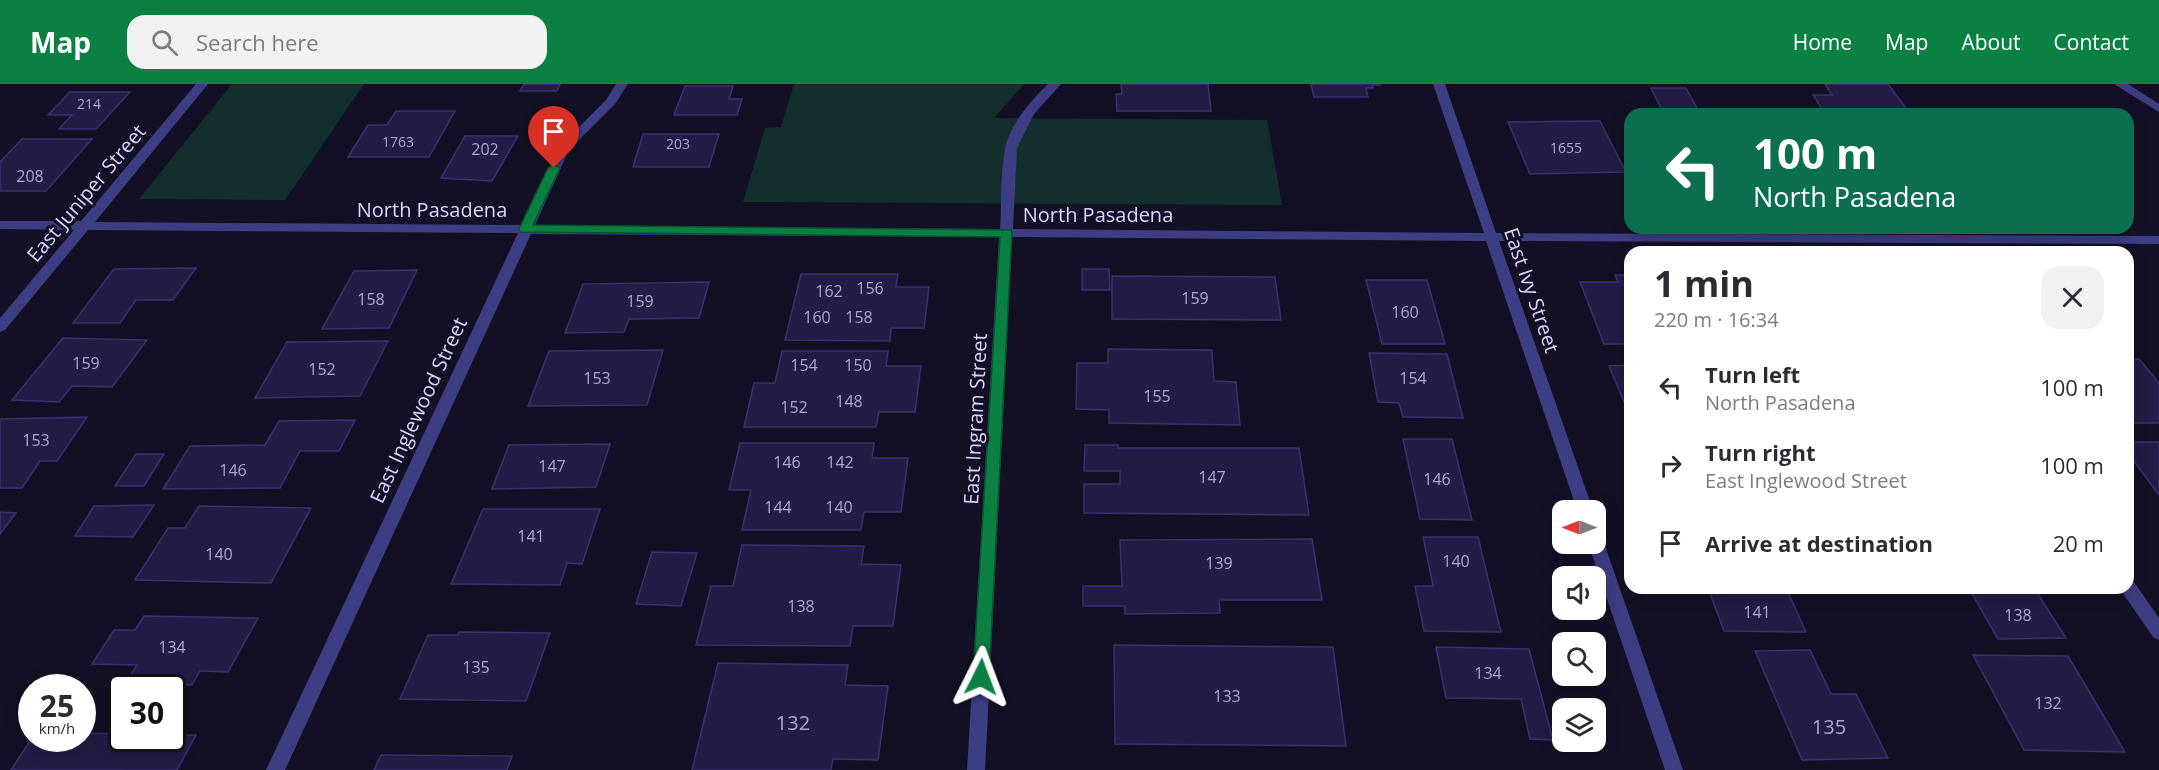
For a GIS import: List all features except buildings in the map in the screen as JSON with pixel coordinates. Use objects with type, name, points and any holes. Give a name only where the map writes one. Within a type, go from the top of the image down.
[{"type":"street","name":"East Juniper Street","points":[[0,327],[202,84]]},
{"type":"street","name":"East Inglewood Street","points":[[275,770],[564,148],[611,102],[622,84]]},
{"type":"street","name":"East Ingram Street","points":[[976,770],[1011,148],[1019,128],[1039,98],[1055,84]]},
{"type":"street","name":"East Ivy Street","points":[[1439,84],[1582,500]]},
{"type":"street","points":[[2120,84],[2159,109]]},
{"type":"street","name":"North Pasadena","points":[[0,225],[1893,240],[2159,240]]},
{"type":"street","points":[[1893,240],[1897,246]]},
{"type":"street","points":[[1600,554],[1674,770]]},
{"type":"street","points":[[2133,594],[2159,632]]},
{"type":"green space","points":[[232,84],[364,84],[285,200],[139,199]]},
{"type":"green space","points":[[794,84],[1024,84],[994,118],[1267,120],[1282,205],[743,202],[765,128],[781,127]]},
{"type":"route","points":[[554,168],[525,229],[1006,233],[981,677]]}]
